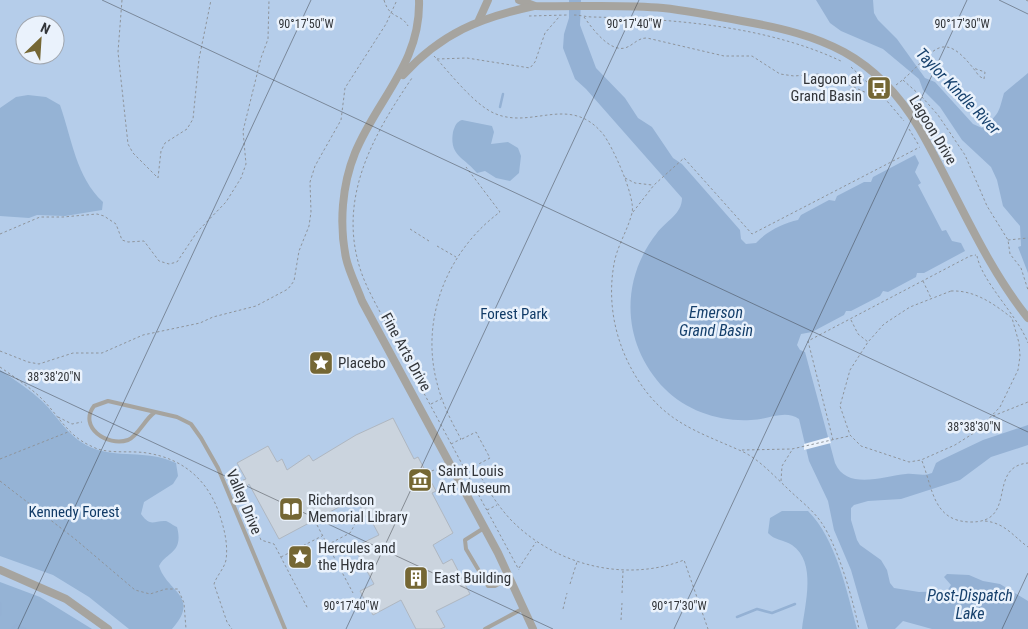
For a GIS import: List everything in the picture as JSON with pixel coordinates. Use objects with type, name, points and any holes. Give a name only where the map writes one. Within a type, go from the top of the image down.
[{"type":"street","name":"Fine Arts Drive","points":[[419,0],[416,39],[398,80],[355,152],[350,168],[346,184],[342,220],[346,260],[362,301],[484,528],[510,578],[533,629]]},
{"type":"street","points":[[478,20],[488,0]]},
{"type":"street","name":"Lagoon Drive","points":[[519,0],[535,6],[568,11],[663,8],[779,27],[819,39],[863,63],[906,108],[1002,280],[1028,318]]},
{"type":"street","name":"Fine Arts Drive","points":[[398,80],[428,50],[448,36],[478,20],[535,6]]},
{"type":"street","points":[[0,570],[66,599],[108,629]]},
{"type":"lane","name":"Valley Drive","points":[[89,420],[91,410],[102,401],[183,418],[195,429],[218,468],[285,629]]},
{"type":"lane","points":[[89,420],[90,426],[98,435],[121,441],[133,437],[146,419],[155,412]]},
{"type":"lane","points":[[484,528],[466,540],[466,549],[488,586],[495,586],[510,578]]},
{"type":"lane","points":[[485,629],[524,608]]},
{"type":"path","points":[[122,0],[118,52],[128,144],[133,153],[158,178],[161,151],[165,143],[187,128],[193,119],[199,59],[211,0]]},
{"type":"path","points":[[0,234],[40,217],[63,218],[96,214],[104,216],[116,224],[122,240],[128,242],[144,241],[159,261],[169,264],[177,262],[197,232],[226,202],[245,170],[246,158],[243,131],[261,58],[268,39],[269,0]]},
{"type":"path","points":[[384,0],[390,14],[406,23],[410,35],[416,39]]},
{"type":"path","points":[[0,351],[28,362],[39,364],[73,353],[102,353],[143,335],[200,323],[213,317],[256,306],[288,289],[294,281],[299,251],[309,226],[311,212],[310,182],[315,166],[341,120],[345,88],[397,0]]},
{"type":"path","points":[[568,11],[559,16],[545,33],[535,62],[530,68],[467,58],[437,59],[479,103],[495,113],[512,118],[564,113],[592,125],[603,134],[612,149],[624,178],[633,212]]},
{"type":"path","points":[[581,11],[584,17],[608,43],[619,48],[647,38],[724,56],[748,55],[780,74],[794,76],[819,74],[834,78],[873,95],[883,92]]},
{"type":"path","points":[[524,16],[559,16]]},
{"type":"path","points":[[584,17],[666,20],[797,43],[848,64],[901,117],[921,147],[752,234],[684,158],[654,185],[633,212],[615,260],[611,300],[619,342],[642,386],[669,415],[695,432],[741,450],[781,482],[823,524],[840,566],[859,629]]},
{"type":"path","points":[[897,84],[933,51],[949,47],[958,51],[979,76],[984,79],[985,72],[973,68]]},
{"type":"path","points":[[430,59],[438,52]]},
{"type":"path","points":[[392,334],[360,266],[355,244],[354,206],[357,184],[366,156],[414,74]]},
{"type":"path","points":[[902,80],[934,110],[965,155],[987,206],[1008,240],[1009,251],[1021,268],[1028,290]]},
{"type":"path","points":[[461,439],[442,399],[433,364],[434,321],[443,287],[456,257],[476,231],[500,212],[466,167]]},
{"type":"path","points":[[624,178],[635,183],[654,185]]},
{"type":"path","points":[[410,229],[429,241]]},
{"type":"path","points":[[1008,240],[1028,238]]},
{"type":"path","points":[[438,246],[456,257]]},
{"type":"path","points":[[832,440],[808,341],[980,253]]},
{"type":"path","points":[[977,254],[977,258],[1012,318],[1024,332],[1028,343]]},
{"type":"path","points":[[922,281],[931,298]]},
{"type":"path","points":[[951,291],[963,292],[986,300],[1012,318],[1019,343],[1020,362],[1012,386],[992,417],[969,437],[921,460],[909,462],[900,461],[861,446],[850,435],[840,402],[849,373],[868,342],[884,324],[895,316],[931,298],[951,291]]},
{"type":"path","points":[[850,319],[858,334],[868,342]]},
{"type":"path","points":[[398,346],[431,404],[518,569],[536,542]]},
{"type":"path","points":[[0,367],[41,398],[69,432],[96,448],[147,452],[174,460],[190,469],[205,484],[214,499],[224,530],[226,562],[214,584],[227,622],[232,629]]},
{"type":"path","points":[[426,407],[442,399]]},
{"type":"path","points":[[992,417],[1028,402]]},
{"type":"path","points":[[57,417],[76,424],[89,420]]},
{"type":"path","points":[[0,459],[69,432]]},
{"type":"path","points":[[451,444],[476,432],[490,458],[466,471]]},
{"type":"path","points":[[741,450],[792,450],[850,435]]},
{"type":"path","points":[[781,482],[782,466],[792,450]]},
{"type":"path","points":[[921,460],[938,507],[949,518],[961,522],[996,522],[1009,529],[1028,547]]},
{"type":"path","points":[[984,521],[992,518],[998,510],[1003,485],[1008,476],[1017,466],[1028,463]]},
{"type":"path","points":[[476,466],[498,504],[517,526],[536,542],[577,562],[623,570],[665,566],[684,560],[708,629]]},
{"type":"path","points":[[426,474],[441,467]]},
{"type":"path","points":[[0,481],[75,539],[135,590],[150,594],[166,589],[178,589],[184,603],[186,629]]},
{"type":"path","points":[[234,506],[245,502],[261,540],[274,544],[308,609]]},
{"type":"path","points":[[482,513],[498,504]]},
{"type":"path","points":[[327,545],[350,533],[362,510]]},
{"type":"path","points":[[317,525],[353,593]]},
{"type":"path","points":[[281,558],[323,536]]},
{"type":"path","points":[[570,584],[577,562]]},
{"type":"path","points":[[622,593],[623,570]]},
{"type":"path","points":[[563,609],[567,593]]},
{"type":"path","points":[[621,620],[622,603]]},
{"type":"green space","name":"Forest Park","points":[[0,0],[1028,0],[1028,629],[0,629]]},
{"type":"green space","points":[[28,95],[46,97],[60,105],[76,157],[87,181],[103,202],[102,210],[65,216],[37,215],[29,218],[0,216],[0,108],[16,97]]},
{"type":"green space","points":[[462,120],[492,126],[494,132],[491,144],[508,142],[518,148],[521,156],[519,173],[510,181],[496,178],[485,171],[477,173],[459,156],[453,146],[452,140],[455,126]]},
{"type":"green space","name":"Kennedy Forest","points":[[0,370],[38,398],[70,433],[82,443],[100,451],[154,456],[176,463],[178,476],[173,484],[144,502],[141,514],[147,521],[166,521],[177,527],[179,536],[176,547],[159,566],[163,575],[183,601],[180,618],[172,629],[129,629],[89,597],[53,575],[0,556]]},
{"type":"green space","points":[[782,511],[808,511],[818,523],[826,536],[839,567],[857,629],[802,629],[808,584],[805,562],[800,552],[792,545],[768,533],[770,518]]},
{"type":"green space","points":[[0,582],[40,597],[92,629],[0,629]]},
{"type":"water","name":"Emerson Grand Basin","points":[[569,0],[581,0],[580,25],[596,68],[625,98],[638,118],[652,127],[673,158],[682,164],[740,230],[741,239],[746,244],[756,243],[776,228],[798,220],[801,215],[829,200],[835,201],[837,196],[864,182],[871,182],[873,177],[915,155],[919,163],[915,172],[921,183],[918,185],[942,231],[946,230],[952,241],[961,243],[965,251],[924,273],[917,273],[916,277],[888,292],[883,291],[880,296],[851,311],[846,311],[844,315],[812,332],[801,334],[797,345],[800,350],[805,352],[835,463],[841,472],[848,477],[867,480],[906,474],[922,475],[932,473],[936,463],[941,460],[983,440],[1028,425],[1028,445],[991,457],[960,480],[901,499],[868,501],[854,505],[851,508],[851,520],[860,545],[881,560],[887,570],[890,583],[894,588],[919,592],[947,591],[951,585],[944,577],[947,574],[969,575],[983,581],[1000,584],[1028,601],[1028,629],[932,629],[903,621],[895,629],[868,629],[851,570],[834,530],[828,501],[809,461],[799,419],[794,416],[782,415],[757,420],[739,420],[705,414],[674,397],[651,372],[640,353],[634,333],[631,313],[631,292],[636,271],[645,252],[657,233],[679,209],[682,198],[575,79],[563,48],[564,34],[569,18]]},
{"type":"water","points":[[816,0],[873,0],[874,13],[878,20],[897,39],[925,78],[935,82],[973,124],[982,128],[997,113],[1004,93],[1028,73],[1028,273],[1018,247],[1021,246],[1020,226],[1003,206],[997,180],[991,167],[962,140],[940,107],[923,90],[919,79],[883,49],[841,31],[830,23]]},
{"type":"pier","points":[[829,437],[831,443],[804,450],[804,444]]},
{"type":"building","points":[[393,418],[414,459],[418,457],[436,491],[432,493],[453,533],[433,545],[443,564],[452,559],[470,594],[436,611],[445,627],[440,629],[416,629],[401,600],[373,615],[360,591],[374,584],[354,547],[379,535],[370,518],[367,519],[356,498],[279,539],[249,484],[247,486],[243,480],[246,479],[237,463],[268,446],[277,462],[282,459],[287,470],[309,455],[313,461],[356,435]]},
{"type":"waterway","points":[[500,107],[503,94]]},
{"type":"waterway","points":[[0,603],[0,615]]},
{"type":"waterway","points":[[737,617],[757,609],[772,613],[795,604]]},
{"type":"waterway","points":[[12,629],[16,625],[25,629]]},
{"type":"place","name":"Lagoon at Grand Basin","points":[[879,88]]},
{"type":"place","name":"Placebo","points":[[321,363]]},
{"type":"place","name":"Saint Louis Art Museum","points":[[420,480]]},
{"type":"place","name":"Richardson Memorial Library","points":[[291,509]]},
{"type":"place","name":"Hercules and the Hydra","points":[[300,557]]},
{"type":"place","name":"East Building","points":[[416,578]]},
{"type":"water label","name":"Taylor Kindle River","points":[[958,91]]},
{"type":"water label","name":"Post-Dispatch Lake","points":[[970,604]]}]
